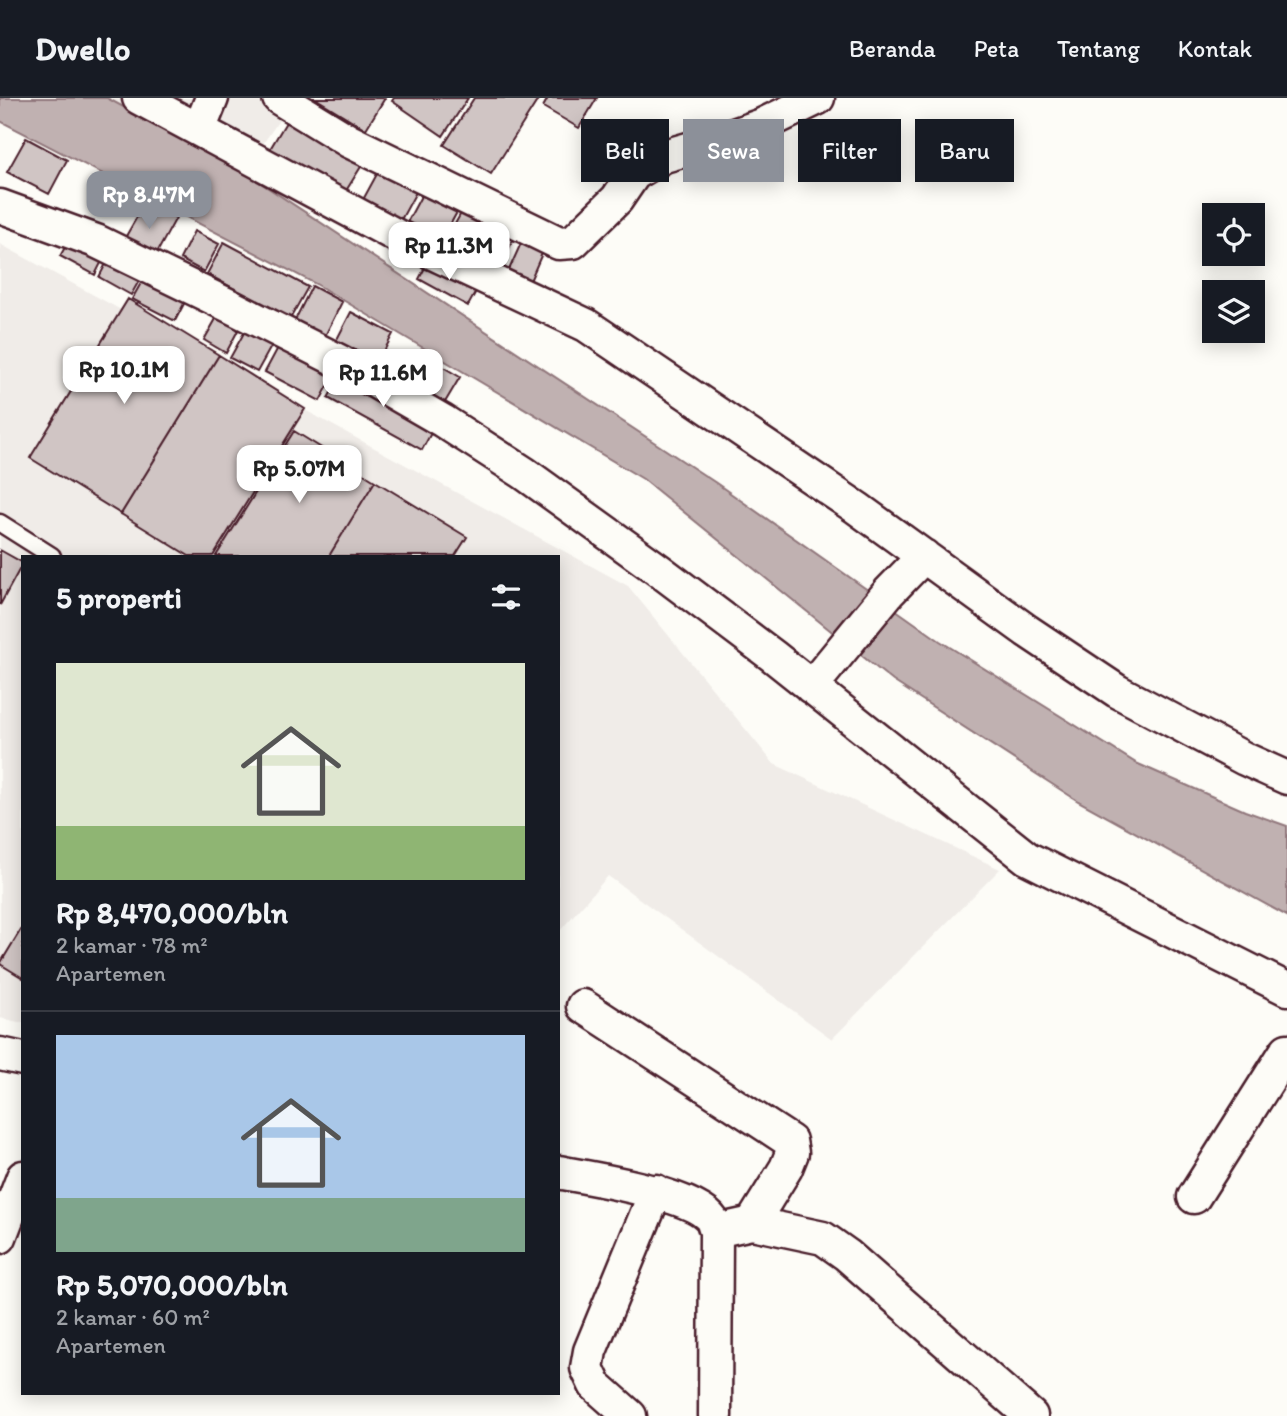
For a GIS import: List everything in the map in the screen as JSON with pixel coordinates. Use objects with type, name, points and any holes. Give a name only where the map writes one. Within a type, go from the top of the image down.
[{"type":"street","points":[[139,98],[401,238],[586,325],[857,508],[1027,631],[1117,691],[1245,759],[1287,778]]},
{"type":"street","points":[[199,130],[212,98]]},
{"type":"street","points":[[279,98],[349,141],[559,243],[573,242],[617,199],[634,174],[664,156],[762,125],[818,98]]},
{"type":"street","points":[[0,206],[96,241],[232,307],[341,362],[443,421],[524,473],[660,571],[1027,858],[1287,989]]},
{"type":"street","points":[[811,687],[890,592],[924,556]]},
{"type":"street","points":[[583,1006],[790,1141],[792,1153],[786,1168],[752,1223]]},
{"type":"street","points":[[1194,1197],[1287,1050]]},
{"type":"street","points":[[0,1054],[21,1059]]},
{"type":"street","points":[[560,1172],[656,1191],[697,1209],[711,1219],[716,1231],[715,1416]]},
{"type":"street","points":[[0,1237],[21,1182]]},
{"type":"street","points":[[630,1416],[595,1385],[587,1368],[590,1351],[656,1191]]},
{"type":"street","points":[[716,1231],[752,1223],[823,1238],[847,1255],[1031,1416]]},
{"type":"lane","points":[[0,523],[50,555]]},
{"type":"shaded area","points":[[0,98],[107,98],[244,172],[716,483],[940,641],[1136,763],[1245,811],[1287,826],[1287,916],[1078,801],[893,681],[643,479],[316,284],[0,121]]},
{"type":"shaded area","points":[[107,98],[294,98],[244,172]]},
{"type":"shaded area","points":[[0,244],[628,586],[774,764],[1000,869],[832,1039],[608,876],[560,931],[560,555],[21,555],[21,1023],[0,1018]]},
{"type":"building","points":[[315,98],[385,98],[366,129]]},
{"type":"building","points":[[394,98],[468,98],[443,136],[392,101]]},
{"type":"building","points":[[474,98],[539,98],[491,174],[444,145]]},
{"type":"building","points":[[548,98],[597,98],[584,119],[581,119],[579,128],[543,107]]},
{"type":"building","points":[[292,112],[367,157],[344,194],[270,149]]},
{"type":"building","points":[[26,138],[67,160],[49,194],[7,172]]},
{"type":"building","points":[[383,163],[421,183],[397,227],[359,207]]},
{"type":"building","points":[[428,183],[462,203],[439,245],[405,226]]},
{"type":"building","points":[[146,201],[176,218],[153,260],[122,243]]},
{"type":"building","points":[[465,206],[493,222],[474,255],[446,240]]},
{"type":"building","points":[[496,219],[518,229],[500,268],[478,258]]},
{"type":"building","points":[[194,231],[219,244],[204,272],[180,259]]},
{"type":"building","points":[[526,232],[547,242],[530,281],[508,272]]},
{"type":"building","points":[[72,235],[106,253],[95,275],[60,256]]},
{"type":"building","points":[[224,242],[308,287],[290,319],[207,274]]},
{"type":"building","points":[[111,254],[144,272],[131,295],[99,277]]},
{"type":"building","points":[[430,258],[479,286],[468,306],[419,279]]},
{"type":"building","points":[[145,276],[187,298],[175,321],[132,299]]},
{"type":"building","points":[[312,286],[342,302],[325,336],[295,320]]},
{"type":"building","points":[[128,299],[219,355],[121,514],[30,458]]},
{"type":"building","points":[[221,310],[243,321],[226,353],[204,340]]},
{"type":"building","points":[[351,312],[393,334],[375,368],[334,345]]},
{"type":"building","points":[[250,322],[277,336],[257,372],[230,358]]},
{"type":"building","points":[[281,342],[336,371],[320,401],[265,372]]},
{"type":"building","points":[[418,352],[460,377],[444,404],[402,380]]},
{"type":"building","points":[[219,355],[305,409],[214,555],[187,555],[121,514]]},
{"type":"building","points":[[345,368],[438,420],[422,450],[328,398]]},
{"type":"building","points":[[294,431],[375,481],[330,555],[217,555]]},
{"type":"building","points":[[375,481],[467,537],[456,555],[330,555]]},
{"type":"building","points":[[0,550],[21,562],[21,567],[0,605]]},
{"type":"building","points":[[21,929],[21,977],[0,964]]}]
